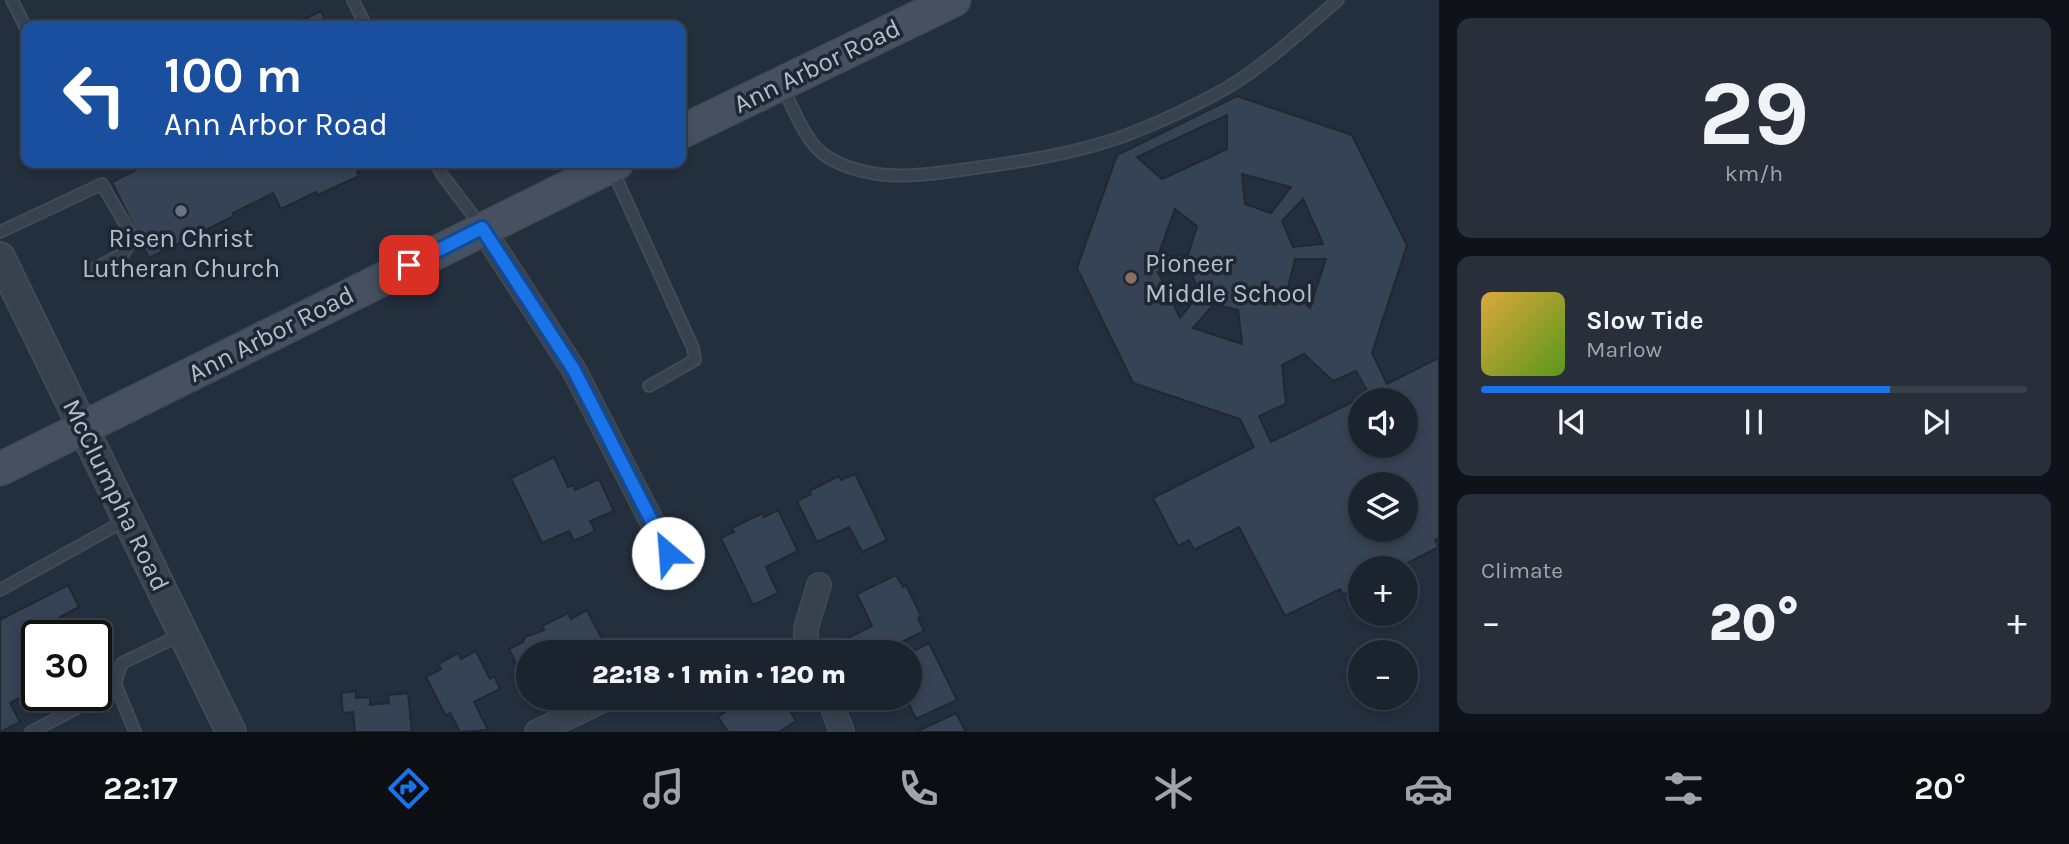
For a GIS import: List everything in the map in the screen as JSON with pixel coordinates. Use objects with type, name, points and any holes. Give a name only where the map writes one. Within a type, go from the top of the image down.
[{"type":"main road","name":"Ann Arbor Road","points":[[686,130],[954,0]]},
{"type":"main road","name":"Ann Arbor Road","points":[[0,469],[606,168]]},
{"type":"street","points":[[482,228],[574,370],[668,553]]},
{"type":"street","name":"McClumpha Road","points":[[0,257],[231,732]]},
{"type":"street","points":[[806,640],[806,628],[819,585]]},
{"type":"street","points":[[537,732],[582,710]]},
{"type":"street","points":[[834,710],[842,732]]},
{"type":"lane","points":[[12,0],[22,21]]},
{"type":"lane","points":[[353,0],[364,21]]},
{"type":"lane","points":[[780,83],[809,137],[822,153],[847,167],[878,174],[913,175],[1010,163],[1090,146],[1123,136],[1178,113],[1227,88],[1338,0]]},
{"type":"lane","points":[[439,168],[482,228]]},
{"type":"lane","points":[[616,168],[693,348],[695,359],[649,386]]},
{"type":"lane","points":[[0,232],[102,184],[130,232],[129,244],[124,253],[94,269]]},
{"type":"lane","points":[[0,590],[128,519]]},
{"type":"lane","points":[[135,732],[115,683],[122,663],[183,635]]},
{"type":"lane","points":[[31,732],[117,687]]},
{"type":"building","points":[[321,11],[326,21],[300,21]]},
{"type":"building","points":[[1237,96],[1352,135],[1407,245],[1372,353],[1387,384],[1439,358],[1439,538],[1435,540],[1439,547],[1418,558],[1348,556],[1348,593],[1343,595],[1340,589],[1285,616],[1239,527],[1194,550],[1189,540],[1178,546],[1153,498],[1254,447],[1240,419],[1133,383],[1077,268],[1117,155]],"holes":[[[1227,115],[1227,149],[1162,179],[1137,157]],[[1242,174],[1291,187],[1271,213],[1245,204]],[[1303,199],[1323,244],[1293,247],[1282,221]],[[1175,209],[1197,226],[1188,255],[1158,256]],[[1295,259],[1326,259],[1310,308],[1288,287]],[[1189,268],[1200,293],[1180,318],[1158,272]],[[1214,304],[1238,310],[1242,344],[1193,328]]]},
{"type":"building","name":"Risen Christ Lutheran Church","points":[[140,168],[366,168],[357,172],[359,176],[281,209],[273,193],[233,213],[234,216],[149,258],[112,182]]},
{"type":"building","points":[[554,457],[568,487],[573,485],[575,490],[599,479],[614,511],[590,521],[595,531],[574,541],[569,531],[542,543],[511,478]]},
{"type":"building","points":[[855,474],[887,540],[862,552],[849,527],[817,542],[797,501],[811,494],[809,491],[839,476],[841,480]]},
{"type":"building","points":[[778,510],[798,551],[766,567],[778,593],[753,605],[721,538],[734,532],[732,528],[763,513],[764,517]]},
{"type":"building","points":[[896,575],[903,587],[906,585],[921,616],[918,618],[924,631],[906,640],[846,640],[872,626],[857,594]]},
{"type":"building","points":[[68,585],[79,607],[60,617],[62,620],[21,620],[21,697],[10,703],[20,722],[0,732],[0,615],[2,619]]},
{"type":"building","points":[[587,610],[603,640],[524,640],[525,637],[544,630],[542,626],[568,613],[571,619]]},
{"type":"building","points":[[929,643],[957,700],[916,719],[912,710],[922,710],[922,646]]},
{"type":"building","points":[[516,646],[516,663],[509,649]]},
{"type":"building","points":[[476,651],[490,679],[494,676],[500,689],[474,702],[488,730],[460,732],[450,713],[446,716],[426,677],[441,669],[438,664],[458,653],[461,659]]},
{"type":"building","points":[[356,691],[356,698],[370,697],[370,705],[389,703],[388,695],[408,693],[412,732],[355,732],[353,712],[343,713],[341,693]]},
{"type":"building","points":[[728,710],[789,710],[796,721],[779,732],[728,732],[718,717]]},
{"type":"building","points":[[956,713],[966,732],[916,732]]},
{"type":"place","name":"Risen Christ Lutheran Church","points":[[181,211]]},
{"type":"place","name":"Pioneer Middle School","points":[[1131,278]]},
{"type":"route","points":[[409,265],[482,228],[574,370],[668,553]]}]
